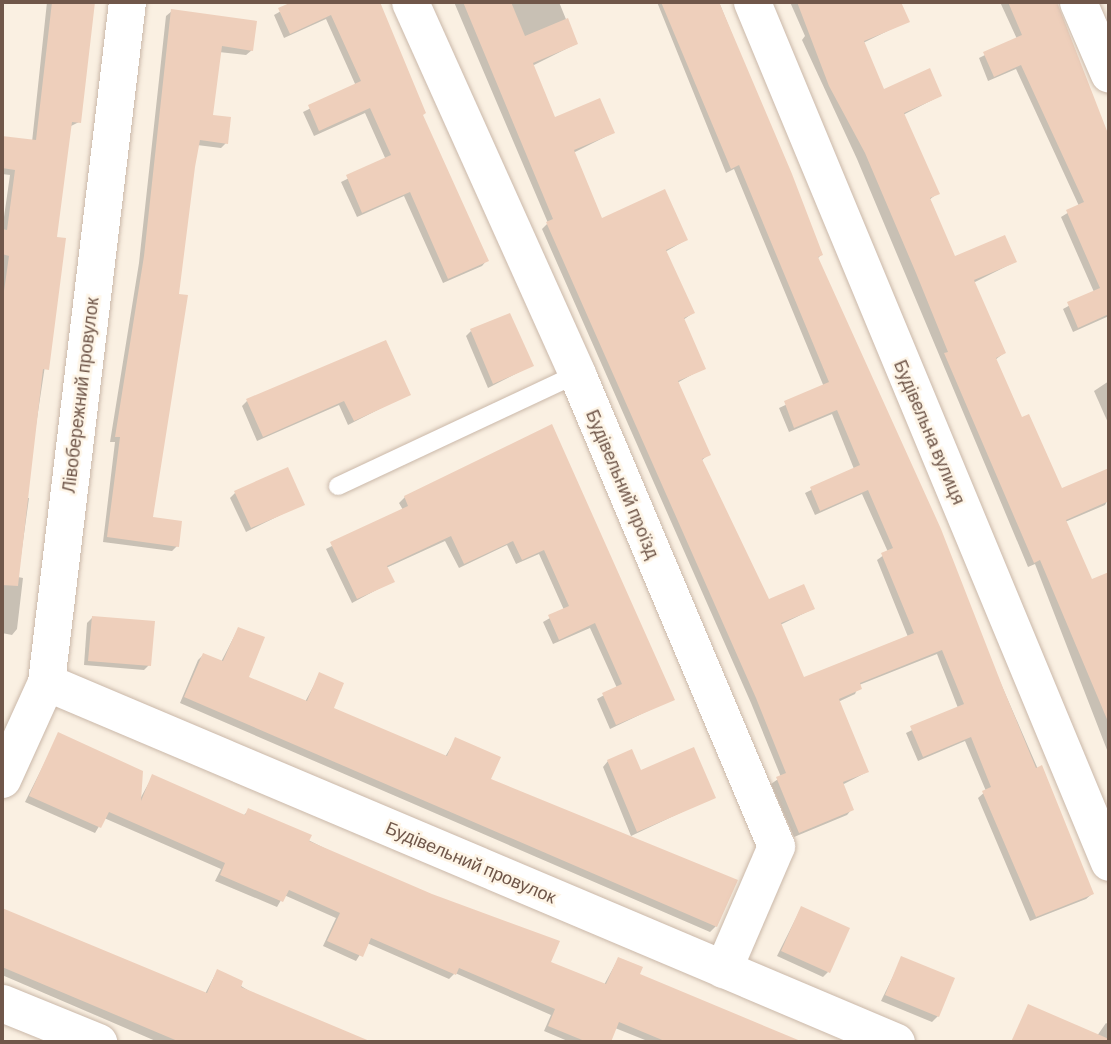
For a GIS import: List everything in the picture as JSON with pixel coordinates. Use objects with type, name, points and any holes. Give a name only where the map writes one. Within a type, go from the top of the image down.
[{"type":"street","name":"Лівобережний провулок","points":[[2,779],[46,682],[127,2]]},
{"type":"street","name":"Будівельний проїзд","points":[[410,2],[577,374],[776,846],[723,969]]},
{"type":"street","name":"Будівельна вулиця","points":[[752,2],[1109,862]]},
{"type":"street","points":[[1078,2],[1109,74]]},
{"type":"street","name":"Будівельний провулок","points":[[46,682],[896,1042]]},
{"type":"street","points":[[2,1003],[98,1042]]},
{"type":"lane","points":[[338,486],[577,374]]},
{"type":"building","points":[[52,2],[95,2],[81,123],[72,122],[57,237],[66,238],[49,370],[43,369],[18,586],[2,585],[2,305],[9,256],[2,254],[2,229],[7,230],[15,170],[2,168],[2,136],[36,140]]},
{"type":"building","points":[[292,2],[380,2],[426,113],[423,115],[489,261],[448,279],[410,192],[362,213],[346,175],[391,155],[370,108],[319,131],[308,105],[361,81],[331,15],[290,34],[278,8]]},
{"type":"building","points":[[463,2],[511,2],[525,36],[568,18],[578,44],[533,63],[555,117],[600,98],[615,133],[574,150],[602,218],[665,189],[688,240],[666,250],[695,313],[684,318],[706,369],[678,381],[711,455],[702,459],[769,599],[804,584],[815,609],[781,623],[804,677],[914,633],[881,553],[893,548],[868,490],[820,511],[810,487],[860,465],[837,410],[794,428],[784,401],[829,382],[739,165],[731,169],[661,2],[719,2],[792,174],[823,255],[818,257],[941,529],[1036,768],[1042,765],[1094,894],[1036,917],[982,791],[991,787],[971,737],[923,757],[910,726],[964,704],[942,650],[860,683],[862,689],[839,699],[869,772],[843,782],[854,810],[799,833],[776,777],[786,773],[756,698],[546,222],[553,219]]},
{"type":"building","points":[[797,2],[901,2],[910,22],[864,41],[884,89],[930,68],[942,96],[904,113],[940,194],[930,198],[955,256],[1005,235],[1017,262],[974,280],[1006,353],[996,358],[1022,417],[1029,414],[1062,488],[1109,468],[1109,501],[1066,520],[1092,579],[1109,572],[1109,724],[1040,560],[1034,563],[944,353],[948,352],[916,273],[865,153],[829,86]]},
{"type":"building","points":[[1008,2],[1057,2],[1109,136],[1109,314],[1078,328],[1067,302],[1100,288],[1066,210],[1084,202],[1021,65],[994,77],[983,52],[1022,35]]},
{"type":"building","points":[[171,9],[257,21],[253,51],[222,46],[213,115],[231,117],[228,144],[200,140],[195,167],[179,294],[188,295],[153,517],[182,521],[179,547],[107,537],[120,437],[115,437],[144,256]]},
{"type":"building","points":[[510,313],[534,366],[493,384],[470,329]]},
{"type":"building","points":[[386,340],[411,395],[354,421],[344,401],[263,437],[246,399]]},
{"type":"building","points":[[552,424],[675,700],[616,725],[602,693],[622,684],[595,623],[559,640],[548,615],[569,606],[544,550],[522,560],[513,541],[464,564],[451,536],[387,566],[395,582],[357,599],[330,542],[408,506],[404,496]]},
{"type":"building","points":[[288,467],[305,505],[251,528],[234,491]]},
{"type":"building","points":[[92,616],[155,621],[151,666],[88,661]]},
{"type":"building","points":[[238,627],[265,637],[249,677],[307,701],[319,672],[344,683],[334,708],[447,756],[455,737],[501,757],[491,779],[738,880],[717,927],[184,697],[203,653],[223,661]]},
{"type":"building","points":[[58,732],[143,771],[141,801],[152,774],[245,815],[248,808],[312,835],[309,841],[432,894],[560,941],[551,962],[606,984],[618,957],[643,967],[640,974],[803,1042],[667,1042],[619,1022],[611,1042],[587,1042],[548,1026],[555,1009],[459,968],[456,975],[371,938],[363,957],[327,941],[340,913],[289,890],[283,902],[220,875],[225,863],[109,812],[101,828],[29,796]]},
{"type":"building","points":[[694,747],[716,798],[637,832],[607,760],[632,749],[641,770]]},
{"type":"building","points":[[801,906],[850,928],[830,973],[781,951]]},
{"type":"building","points":[[2,908],[207,993],[217,969],[243,981],[241,987],[372,1042],[180,1042],[2,967]]},
{"type":"building","points":[[901,956],[955,978],[939,1017],[885,995]]},
{"type":"building","points":[[1028,1004],[1109,1039],[1109,1042],[1011,1042]]}]
